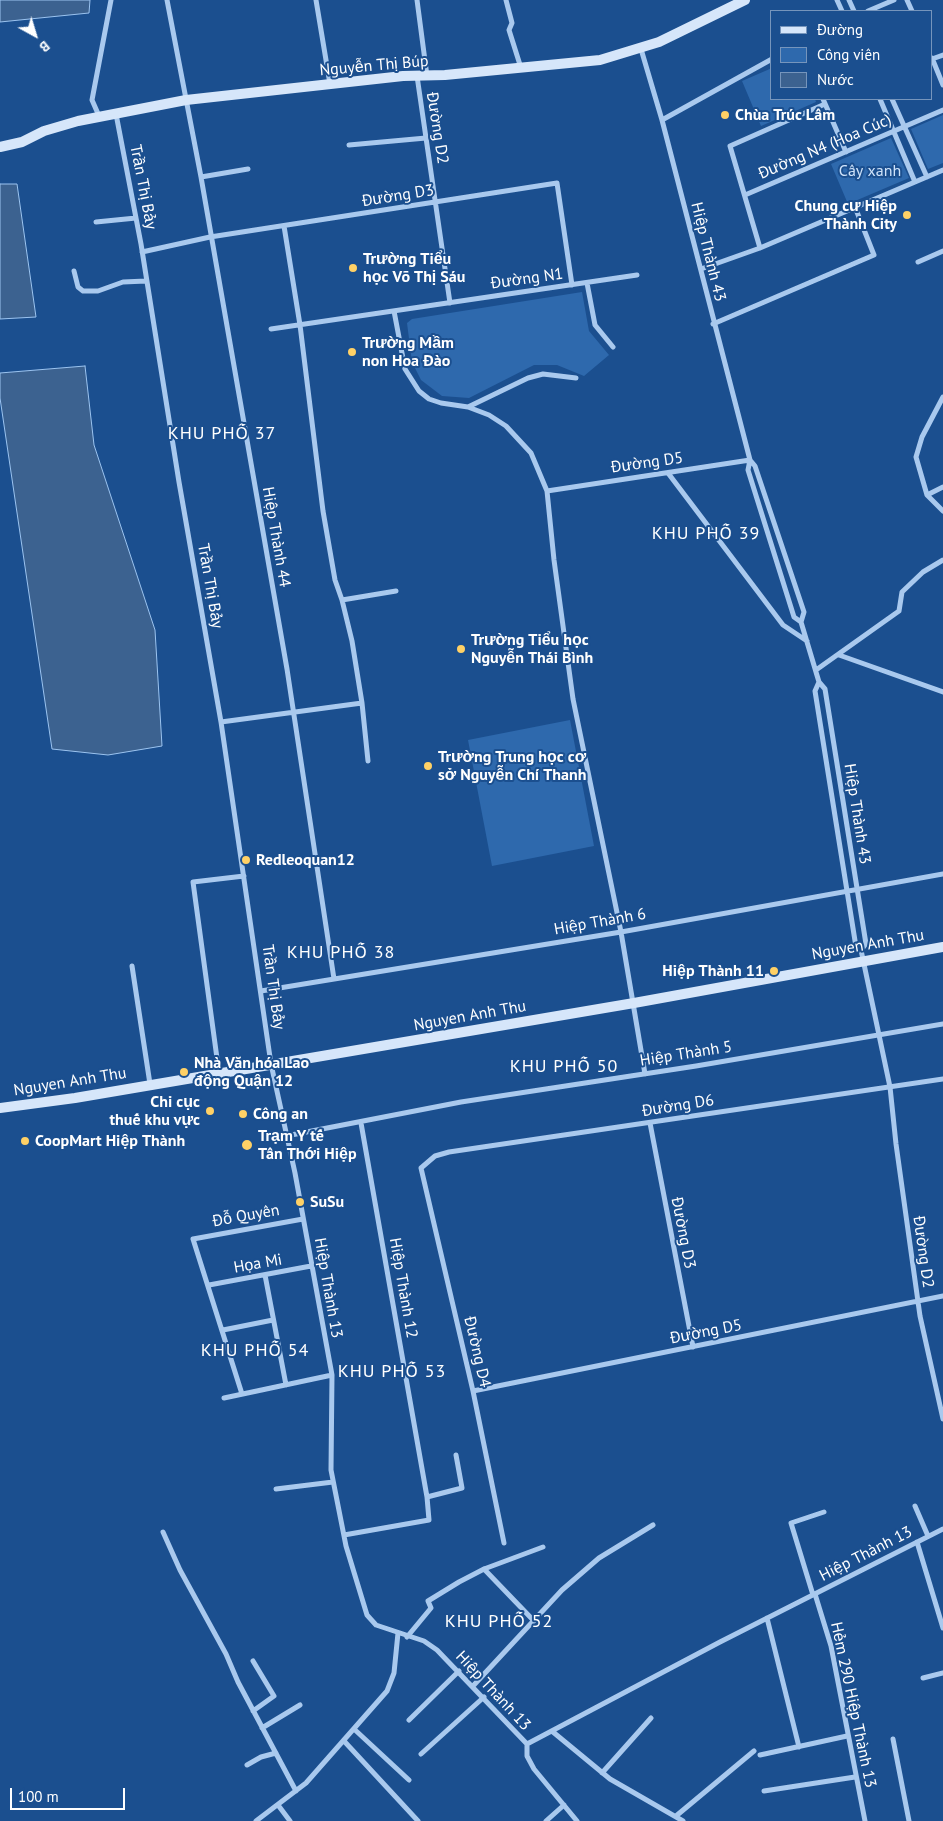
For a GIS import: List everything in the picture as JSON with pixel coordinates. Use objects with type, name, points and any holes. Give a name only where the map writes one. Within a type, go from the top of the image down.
[{"type":"main road","name":"Nguyễn Thị Búp","points":[[0,147],[22,142],[44,131],[98,116],[186,100],[330,84],[600,60],[641,50],[745,0]]},
{"type":"main road","name":"Nguyen Anh Thu","points":[[0,1108],[75,1098],[634,1003],[943,947]]},
{"type":"street","points":[[98,116],[92,100],[111,0]]},
{"type":"street","name":"Hiệp Thành 44","points":[[166,0],[201,178],[293,712],[334,979]]},
{"type":"street","points":[[316,0],[330,84]]},
{"type":"street","name":"Đường D2","points":[[417,0],[426,138],[450,303]]},
{"type":"street","points":[[506,0],[512,23],[509,30],[521,68]]},
{"type":"street","points":[[870,10],[894,0]]},
{"type":"street","name":"Hiệp Thành 43","points":[[641,50],[662,120],[701,269],[713,324],[750,460],[755,466],[804,612],[801,622]]},
{"type":"street","points":[[662,120],[770,60]]},
{"type":"street","points":[[933,61],[943,84]]},
{"type":"street","points":[[880,100],[915,182]]},
{"type":"street","points":[[892,100],[927,177]]},
{"type":"street","points":[[760,248],[730,146],[824,101],[846,152]]},
{"type":"street","name":"Đường N4 (Hoa Cúc)","points":[[745,195],[943,110]]},
{"type":"street","name":"Trần Thị Bảy","points":[[116,114],[142,252],[221,722],[271,1064]]},
{"type":"street","points":[[349,145],[426,138]]},
{"type":"street","points":[[201,178],[248,169]]},
{"type":"street","points":[[701,269],[760,248],[943,170]]},
{"type":"street","name":"Đường D3","points":[[142,252],[210,237],[557,183],[572,285]]},
{"type":"street","points":[[713,324],[874,255],[855,207]]},
{"type":"street","points":[[96,222],[136,218]]},
{"type":"street","points":[[284,226],[300,325],[323,511],[335,580],[352,641],[362,703],[368,761]]},
{"type":"street","points":[[918,262],[943,251]]},
{"type":"street","points":[[74,271],[78,287],[83,291],[98,291],[123,282],[146,281]]},
{"type":"street","name":"Đường N1","points":[[271,329],[638,275]]},
{"type":"street","points":[[587,283],[595,325],[613,347]]},
{"type":"street","points":[[394,311],[405,370],[416,386],[429,399],[489,415],[519,437],[531,454],[547,491],[555,570],[573,699],[621,932],[645,1074]]},
{"type":"street","points":[[468,408],[528,378],[544,374],[576,378]]},
{"type":"street","points":[[943,396],[922,436],[916,457],[928,495],[943,511]]},
{"type":"street","name":"Hiệp Thành 43","points":[[750,460],[748,470],[794,617],[801,622],[819,682],[826,689],[866,944],[862,950],[890,1087]]},
{"type":"street","name":"Đường D5","points":[[547,491],[750,460]]},
{"type":"street","points":[[668,473],[784,625],[808,642]]},
{"type":"street","points":[[928,495],[943,487]]},
{"type":"street","points":[[816,670],[899,611],[902,592],[924,572],[943,560]]},
{"type":"street","points":[[342,600],[396,591]]},
{"type":"street","points":[[839,655],[943,692]]},
{"type":"street","name":"Hiệp Thành 43","points":[[819,682],[815,691],[846,890],[856,947],[862,950]]},
{"type":"street","points":[[221,722],[362,703]]},
{"type":"street","name":"Hiệp Thành 6","points":[[261,991],[621,932],[943,874]]},
{"type":"street","points":[[219,1073],[193,882],[244,876]]},
{"type":"street","points":[[132,966],[150,1084]]},
{"type":"street","name":"Hiệp Thành 5","points":[[286,1136],[461,1102],[645,1074],[943,1024]]},
{"type":"street","name":"Hiệp Thành 13","points":[[271,1064],[303,1219],[332,1375],[331,1470],[333,1482],[344,1535],[367,1615],[376,1625],[424,1641],[459,1671],[527,1744],[767,1618],[943,1529]]},
{"type":"street","name":"Đường D6","points":[[421,1168],[434,1156],[449,1152],[943,1079]]},
{"type":"street","name":"Đường D2","points":[[890,1087],[918,1303],[943,1418]]},
{"type":"street","name":"Hiệp Thành 12","points":[[344,1535],[429,1520],[427,1496],[361,1122]]},
{"type":"street","name":"Đường D3","points":[[650,1123],[692,1347]]},
{"type":"street","name":"Đường D4","points":[[421,1168],[473,1391],[504,1543]]},
{"type":"street","name":"Đỗ Quyên","points":[[209,1285],[193,1238],[303,1219]]},
{"type":"street","name":"Họa Mi","points":[[209,1285],[311,1266]]},
{"type":"street","points":[[265,1275],[286,1384]]},
{"type":"street","points":[[209,1285],[242,1394]]},
{"type":"street","name":"Đường D5","points":[[473,1391],[918,1303],[943,1296]]},
{"type":"street","points":[[222,1330],[273,1320]]},
{"type":"street","points":[[224,1398],[332,1375]]},
{"type":"street","points":[[427,1496],[462,1488],[456,1455]]},
{"type":"street","points":[[276,1489],[333,1482]]},
{"type":"street","points":[[915,1506],[928,1536]]},
{"type":"street","name":"Hẻm 290 Hiệp Thành 13","points":[[824,1512],[791,1523],[831,1646],[865,1821]]},
{"type":"street","points":[[473,1686],[562,1590],[599,1558],[653,1525]]},
{"type":"street","points":[[163,1532],[180,1570],[226,1654],[253,1711],[296,1790]]},
{"type":"street","points":[[916,1542],[943,1628]]},
{"type":"street","points":[[407,1636],[421,1623],[431,1608],[428,1601],[484,1569],[543,1547]]},
{"type":"street","points":[[484,1569],[534,1621]]},
{"type":"street","points":[[767,1618],[799,1747]]},
{"type":"street","points":[[256,1821],[306,1783],[386,1691],[394,1673],[398,1633]]},
{"type":"street","points":[[253,1661],[274,1696],[253,1711]]},
{"type":"street","points":[[409,1720],[459,1671]]},
{"type":"street","points":[[923,1678],[943,1673]]},
{"type":"street","points":[[421,1754],[484,1697]]},
{"type":"street","points":[[262,1728],[300,1705]]},
{"type":"street","points":[[602,1773],[651,1718]]},
{"type":"street","points":[[354,1729],[409,1780]]},
{"type":"street","points":[[553,1732],[602,1773],[683,1821]]},
{"type":"street","points":[[760,1755],[847,1736]]},
{"type":"street","points":[[894,1739],[909,1821]]},
{"type":"street","points":[[344,1741],[418,1821]]},
{"type":"street","points":[[527,1744],[527,1756],[534,1769],[577,1821]]},
{"type":"street","points":[[676,1816],[754,1751]]},
{"type":"street","points":[[247,1766],[261,1757],[276,1753]]},
{"type":"street","points":[[764,1790],[855,1777]]},
{"type":"street","points":[[546,1821],[564,1805]]},
{"type":"street","points":[[278,1806],[290,1821]]},
{"type":"green space","points":[[770,69],[770,100],[815,100],[816,102],[761,126],[742,81]]},
{"type":"green space","points":[[943,115],[943,163],[928,169],[911,129]]},
{"type":"green space","name":"Cây xanh","points":[[891,138],[909,178],[848,204],[831,164]]},
{"type":"green space","points":[[582,292],[589,331],[609,355],[584,376],[557,365],[534,365],[469,398],[442,396],[421,380],[412,362],[407,323],[412,319]]},
{"type":"green space","points":[[570,720],[594,846],[492,866],[468,740]]},
{"type":"water","points":[[0,0],[90,0],[89,13],[0,22]]},
{"type":"water","points":[[0,184],[17,184],[36,317],[0,319]]},
{"type":"water","points":[[85,366],[94,445],[155,630],[162,746],[108,755],[52,749],[0,398],[0,373]]},
{"type":"place","name":"Chùa Trúc Lâm","points":[[725,115]]},
{"type":"place","name":"Chung cư Hiệp Thành City","points":[[907,215]]},
{"type":"place","name":"Trường Tiểu học Võ Thị Sáu","points":[[353,268]]},
{"type":"place","name":"Trường Mầm non Hoa Đào","points":[[352,352]]},
{"type":"place","name":"Trường Tiểu học Nguyễn Thái Bình","points":[[461,649]]},
{"type":"place","name":"Trường Trung học cơ sở Nguyễn Chí Thanh","points":[[428,766]]},
{"type":"place","name":"Redleoquan12","points":[[246,860]]},
{"type":"place","name":"Hiệp Thành 11","points":[[774,971]]},
{"type":"place","name":"Nhà Văn hóa Lao động Quận 12","points":[[184,1072]]},
{"type":"place","name":"Chi cục thuế khu vực","points":[[210,1111]]},
{"type":"place","name":"Công an","points":[[243,1114]]},
{"type":"place","name":"CoopMart Hiệp Thành","points":[[25,1141]]},
{"type":"place","name":"Trạm Y tế Tân Thới Hiệp","points":[[247,1145]]},
{"type":"place","name":"SuSu","points":[[300,1202]]},
{"type":"district","name":"KHU PHỐ 37","points":[[222,434]]},
{"type":"district","name":"KHU PHỐ 39","points":[[706,534]]},
{"type":"district","name":"KHU PHỐ 38","points":[[341,953]]},
{"type":"district","name":"KHU PHỐ 50","points":[[564,1067]]},
{"type":"district","name":"KHU PHỐ 54","points":[[255,1351]]},
{"type":"district","name":"KHU PHỐ 53","points":[[392,1372]]},
{"type":"district","name":"KHU PHỐ 52","points":[[499,1622]]}]
